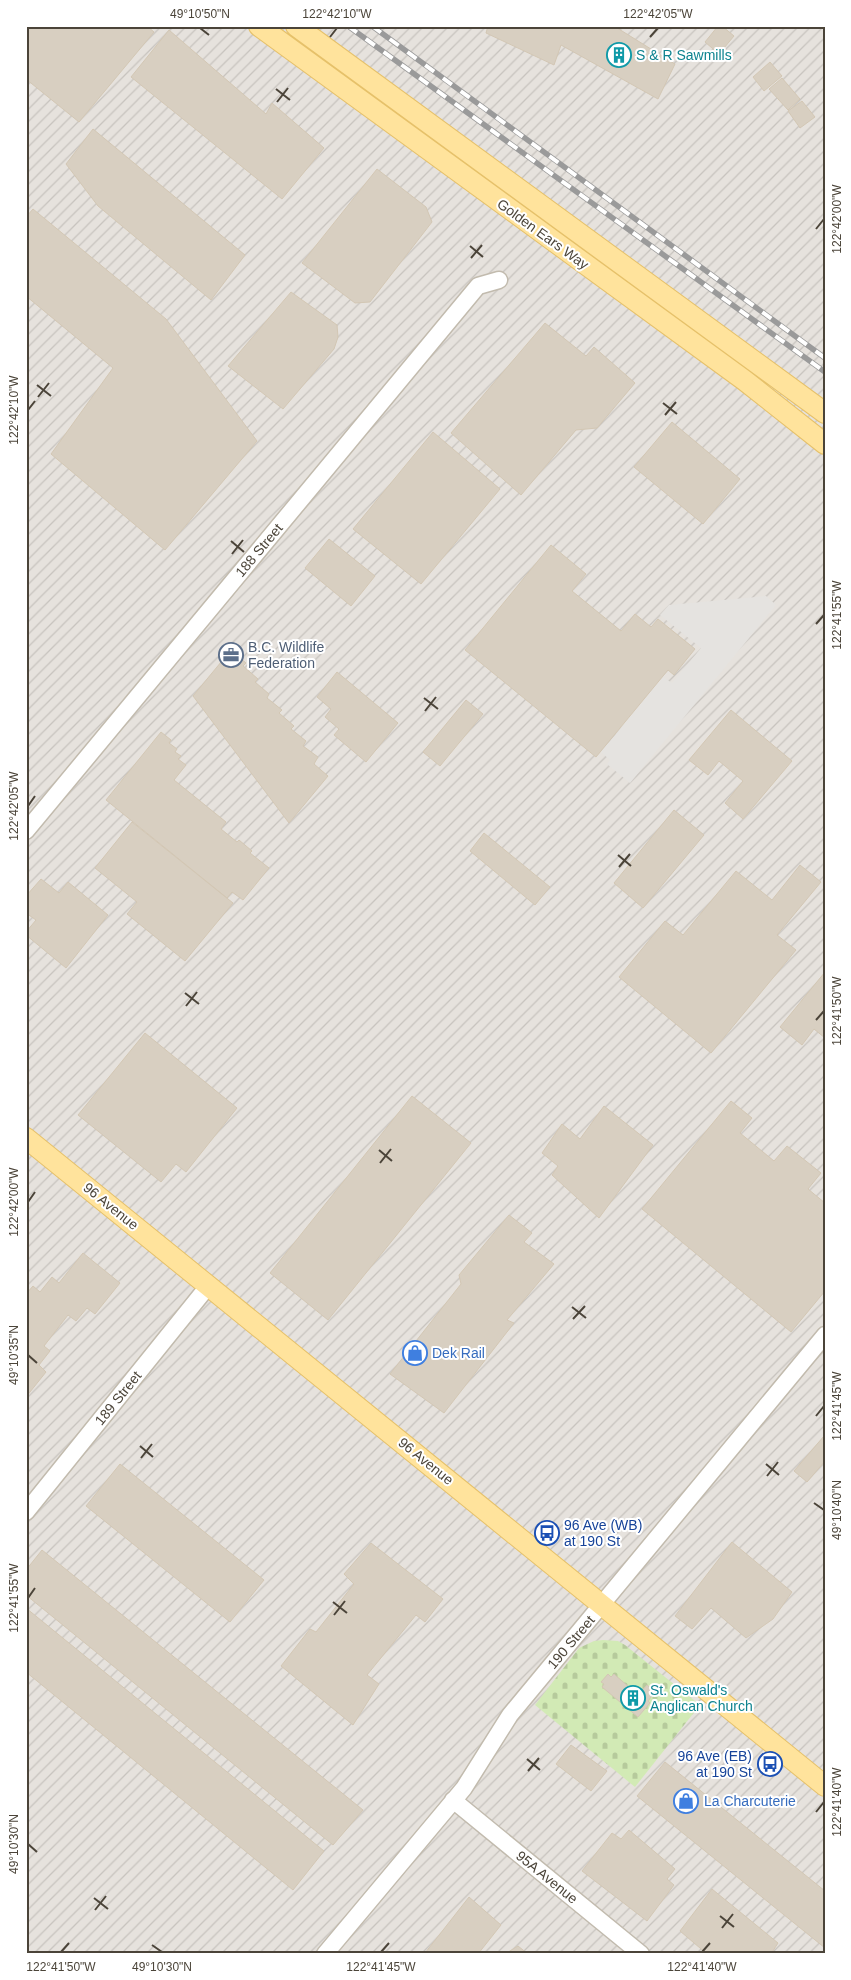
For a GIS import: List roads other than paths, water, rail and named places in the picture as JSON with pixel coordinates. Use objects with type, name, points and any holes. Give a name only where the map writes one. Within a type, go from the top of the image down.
[{"type":"main road","name":"Golden Ears Way","points":[[259,26],[744,380],[825,444]]},
{"type":"main road","name":"Golden Ears Way","points":[[296,26],[825,413]]},
{"type":"main road","name":"96 Avenue","points":[[26,1138],[603,1604],[825,1786]]},
{"type":"street","name":"188 Street","points":[[26,831],[478,286],[499,280]]},
{"type":"street","name":"189 Street","points":[[26,1512],[209,1285]]},
{"type":"street","name":"190 Street","points":[[325,1954],[453,1800],[473,1774],[510,1715],[825,1335]]},
{"type":"street","name":"95A Avenue","points":[[453,1800],[640,1954]]},
{"type":"railway","points":[[348,26],[825,372]]},
{"type":"railway","points":[[372,26],[825,358]]},
{"type":"place","name":"S & R Sawmills","points":[[619,55]]},
{"type":"place","name":"B.C. Wildlife Federation","points":[[231,655]]},
{"type":"place","name":"Dek Rail","points":[[415,1353]]},
{"type":"place","name":"96 Ave (WB) at 190 St","points":[[547,1533]]},
{"type":"place","name":"St. Oswald's Anglican Church","points":[[633,1698]]},
{"type":"place","name":"96 Ave (EB) at 190 St","points":[[770,1764]]},
{"type":"place","name":"La Charcuterie","points":[[686,1801]]}]
